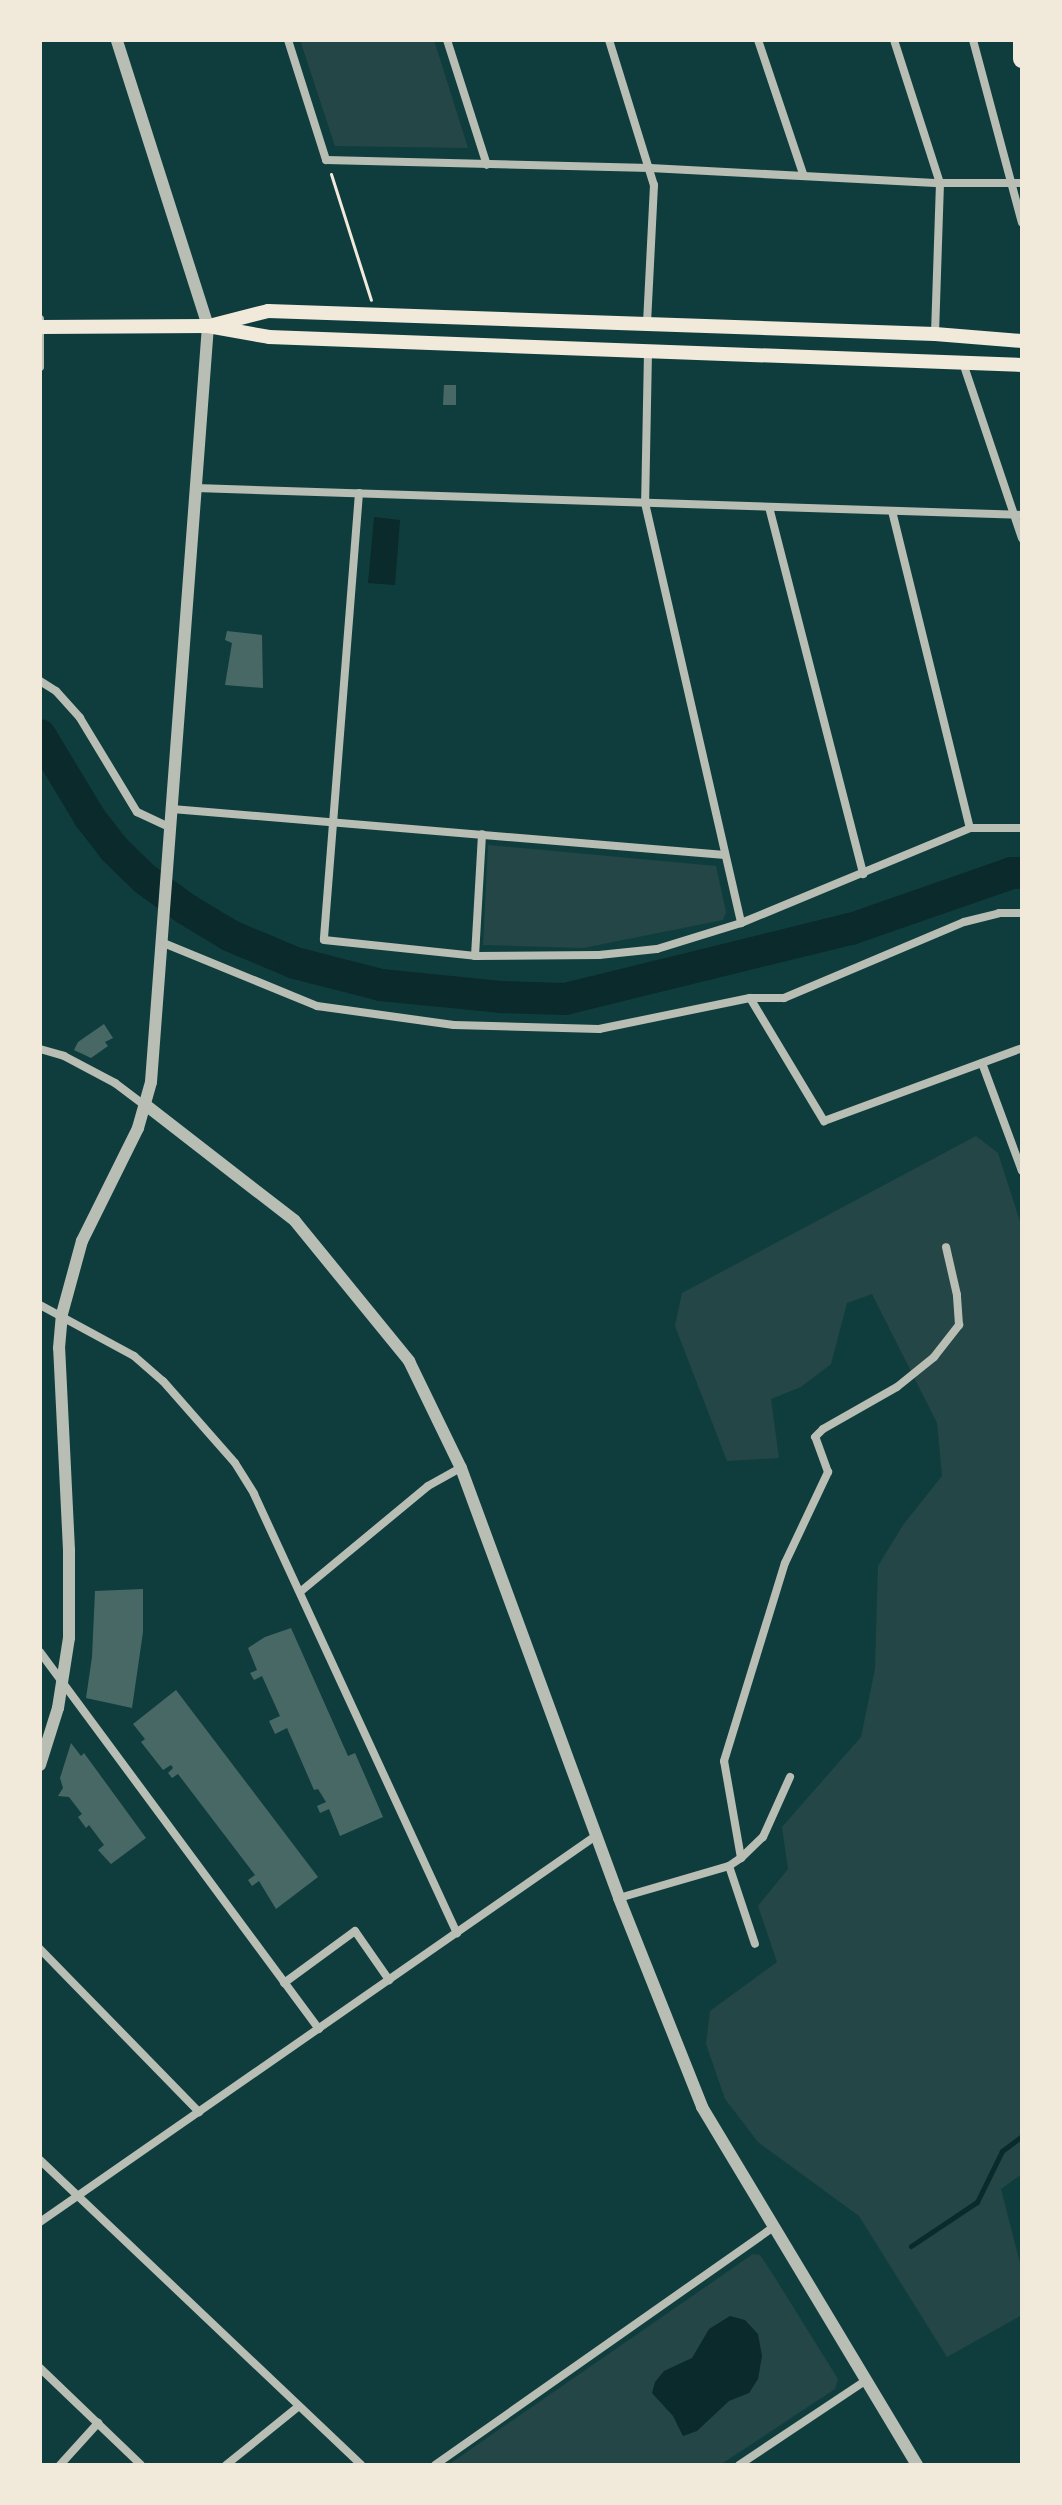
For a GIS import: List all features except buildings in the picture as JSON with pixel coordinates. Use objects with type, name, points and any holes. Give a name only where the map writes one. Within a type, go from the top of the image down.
[{"type":"highway","points":[[1022,40],[1022,59]]},
{"type":"main road","points":[[208,326],[268,311],[935,334],[1022,341]]},
{"type":"main road","points":[[41,324],[208,326],[269,337],[1022,365]]},
{"type":"street","points":[[40,1765],[58,1708],[60,1679],[69,1638],[70,1596],[59,1370],[62,1314],[82,1241],[147,1106],[208,326],[117,40]]},
{"type":"street","points":[[288,40],[326,160],[650,168],[940,183],[1022,183]]},
{"type":"street","points":[[447,40],[487,165]]},
{"type":"street","points":[[609,40],[654,185],[647,325]]},
{"type":"street","points":[[758,40],[803,174]]},
{"type":"street","points":[[894,40],[940,183],[935,334]]},
{"type":"street","points":[[973,40],[1022,223]]},
{"type":"street","points":[[40,367],[41,324]]},
{"type":"street","points":[[648,352],[645,503],[741,923]]},
{"type":"street","points":[[963,363],[1018,515],[1022,538]]},
{"type":"street","points":[[196,488],[1018,515]]},
{"type":"street","points":[[359,493],[324,940],[475,956],[599,955],[657,949],[741,923],[970,828],[1022,828]]},
{"type":"street","points":[[769,507],[863,874]]},
{"type":"street","points":[[892,511],[970,828]]},
{"type":"street","points":[[40,681],[56,691],[80,718],[137,812],[171,828]]},
{"type":"street","points":[[172,809],[725,855]]},
{"type":"street","points":[[475,956],[482,834]]},
{"type":"street","points":[[162,939],[317,1006],[454,1025],[599,1029],[750,998],[784,998],[964,922],[999,913],[1022,913]]},
{"type":"street","points":[[750,998],[824,1121],[1022,1048]]},
{"type":"street","points":[[40,1049],[64,1056],[115,1083],[295,1221],[409,1361],[461,1468],[619,1898],[702,2107],[917,2465]]},
{"type":"street","points":[[982,1063],[1022,1171]]},
{"type":"street","points":[[741,1858],[724,1761],[785,1563],[828,1472],[815,1437],[823,1429],[897,1387],[934,1357],[959,1325],[957,1295],[946,1247]]},
{"type":"street","points":[[40,1305],[62,1314],[134,1356],[163,1381],[210,1432],[254,1494],[457,1933]]},
{"type":"street","points":[[300,1592],[428,1486],[461,1468]]},
{"type":"street","points":[[40,1652],[319,2029]]},
{"type":"street","points":[[619,1898],[729,1866],[741,1858],[763,1837],[790,1777]]},
{"type":"street","points":[[40,2222],[597,1835]]},
{"type":"street","points":[[729,1866],[755,1944]]},
{"type":"street","points":[[284,1983],[355,1931],[389,1980]]},
{"type":"street","points":[[40,1949],[199,2112]]},
{"type":"street","points":[[40,2160],[361,2465]]},
{"type":"street","points":[[435,2465],[772,2228]]},
{"type":"street","points":[[40,2368],[141,2465]]},
{"type":"street","points":[[739,2465],[865,2381]]},
{"type":"street","points":[[226,2465],[298,2407]]},
{"type":"street","points":[[60,2465],[98,2423]]},
{"type":"path","points":[[326,160],[376,315]]},
{"type":"shaded area","points":[[300,40],[434,40],[468,148],[335,146]]},
{"type":"shaded area","points":[[374,517],[400,520],[395,585],[368,583]]},
{"type":"shaded area","points":[[488,845],[716,866],[726,912],[723,920],[583,948],[483,945]]},
{"type":"shaded area","points":[[976,1136],[998,1153],[1022,1228],[1022,2174],[1001,2189],[1022,2271],[1022,2315],[947,2357],[859,2216],[758,2142],[725,2099],[706,2044],[710,2011],[777,1962],[758,1906],[788,1869],[782,1827],[861,1737],[875,1669],[878,1566],[903,1525],[942,1476],[937,1423],[872,1294],[847,1303],[831,1364],[801,1387],[771,1399],[779,1458],[727,1461],[675,1326],[682,1293]]},
{"type":"shaded area","points":[[753,2254],[760,2255],[838,2379],[835,2389],[720,2465],[448,2465]]},
{"type":"shaded area","points":[[730,2316],[745,2320],[758,2334],[762,2356],[758,2379],[749,2393],[729,2401],[697,2431],[683,2436],[673,2416],[652,2393],[655,2382],[664,2371],[692,2358],[709,2329]]},
{"type":"waterway","points":[[40,735],[90,818],[114,849],[145,879],[231,936],[295,963],[381,985],[502,997],[565,999],[851,929],[1012,873],[1022,873]]},
{"type":"waterway","points":[[911,2246],[977,2202],[1002,2151],[1022,2136]]}]
